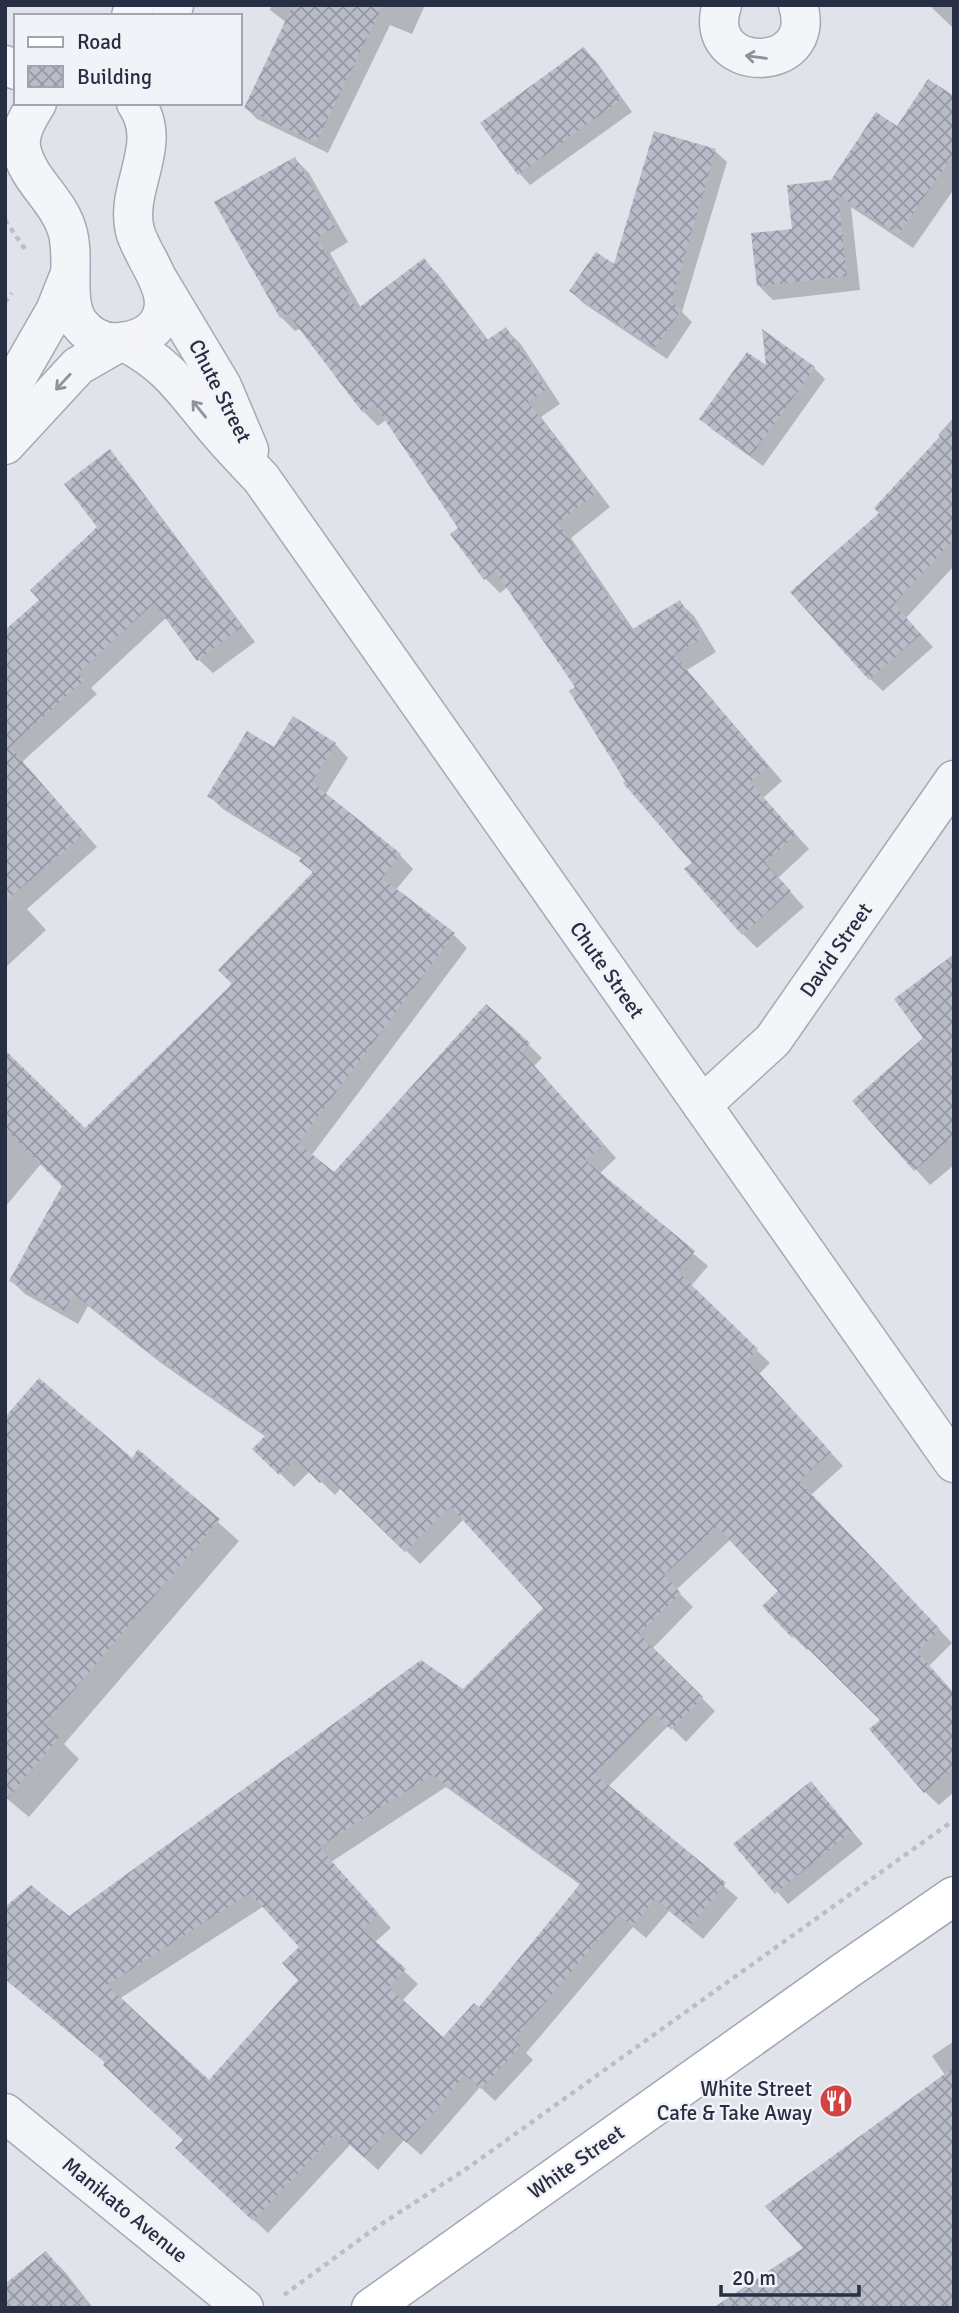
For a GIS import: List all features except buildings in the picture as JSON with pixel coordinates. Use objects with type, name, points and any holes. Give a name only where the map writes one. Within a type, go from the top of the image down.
[{"type":"main road","name":"White Street","points":[[370,2308],[954,1896]]},
{"type":"street","points":[[722,5],[720,29],[730,46],[746,57],[765,60],[783,52],[796,38],[801,19],[798,5]]},
{"type":"street","points":[[34,175],[26,162],[21,142],[26,122],[36,105]]},
{"type":"street","points":[[5,445],[78,366],[121,342],[137,339],[150,332],[162,317],[163,295],[140,246],[132,218],[133,200],[146,155],[142,110]]},
{"type":"street","points":[[5,143],[34,175]]},
{"type":"street","name":"Chute Street","points":[[34,175],[57,207],[65,224],[72,248],[71,295],[77,321],[93,336],[106,341],[121,342],[143,351],[169,372],[217,431],[261,478],[954,1463]]},
{"type":"street","points":[[5,398],[55,311],[72,265]]},
{"type":"street","name":"Chute Street","points":[[154,271],[222,386],[261,478]]},
{"type":"street","name":"David Street","points":[[702,1105],[773,1040],[954,780]]},
{"type":"street","name":"Manikato Avenue","points":[[5,2113],[259,2305]]},
{"type":"path","points":[[5,220],[27,251]]},
{"type":"path","points":[[5,302],[12,292]]},
{"type":"path","points":[[259,2305],[469,2167],[954,1820]]},
{"type":"place","name":"White Street Cafe & Take Away","points":[[836,2101]]}]
